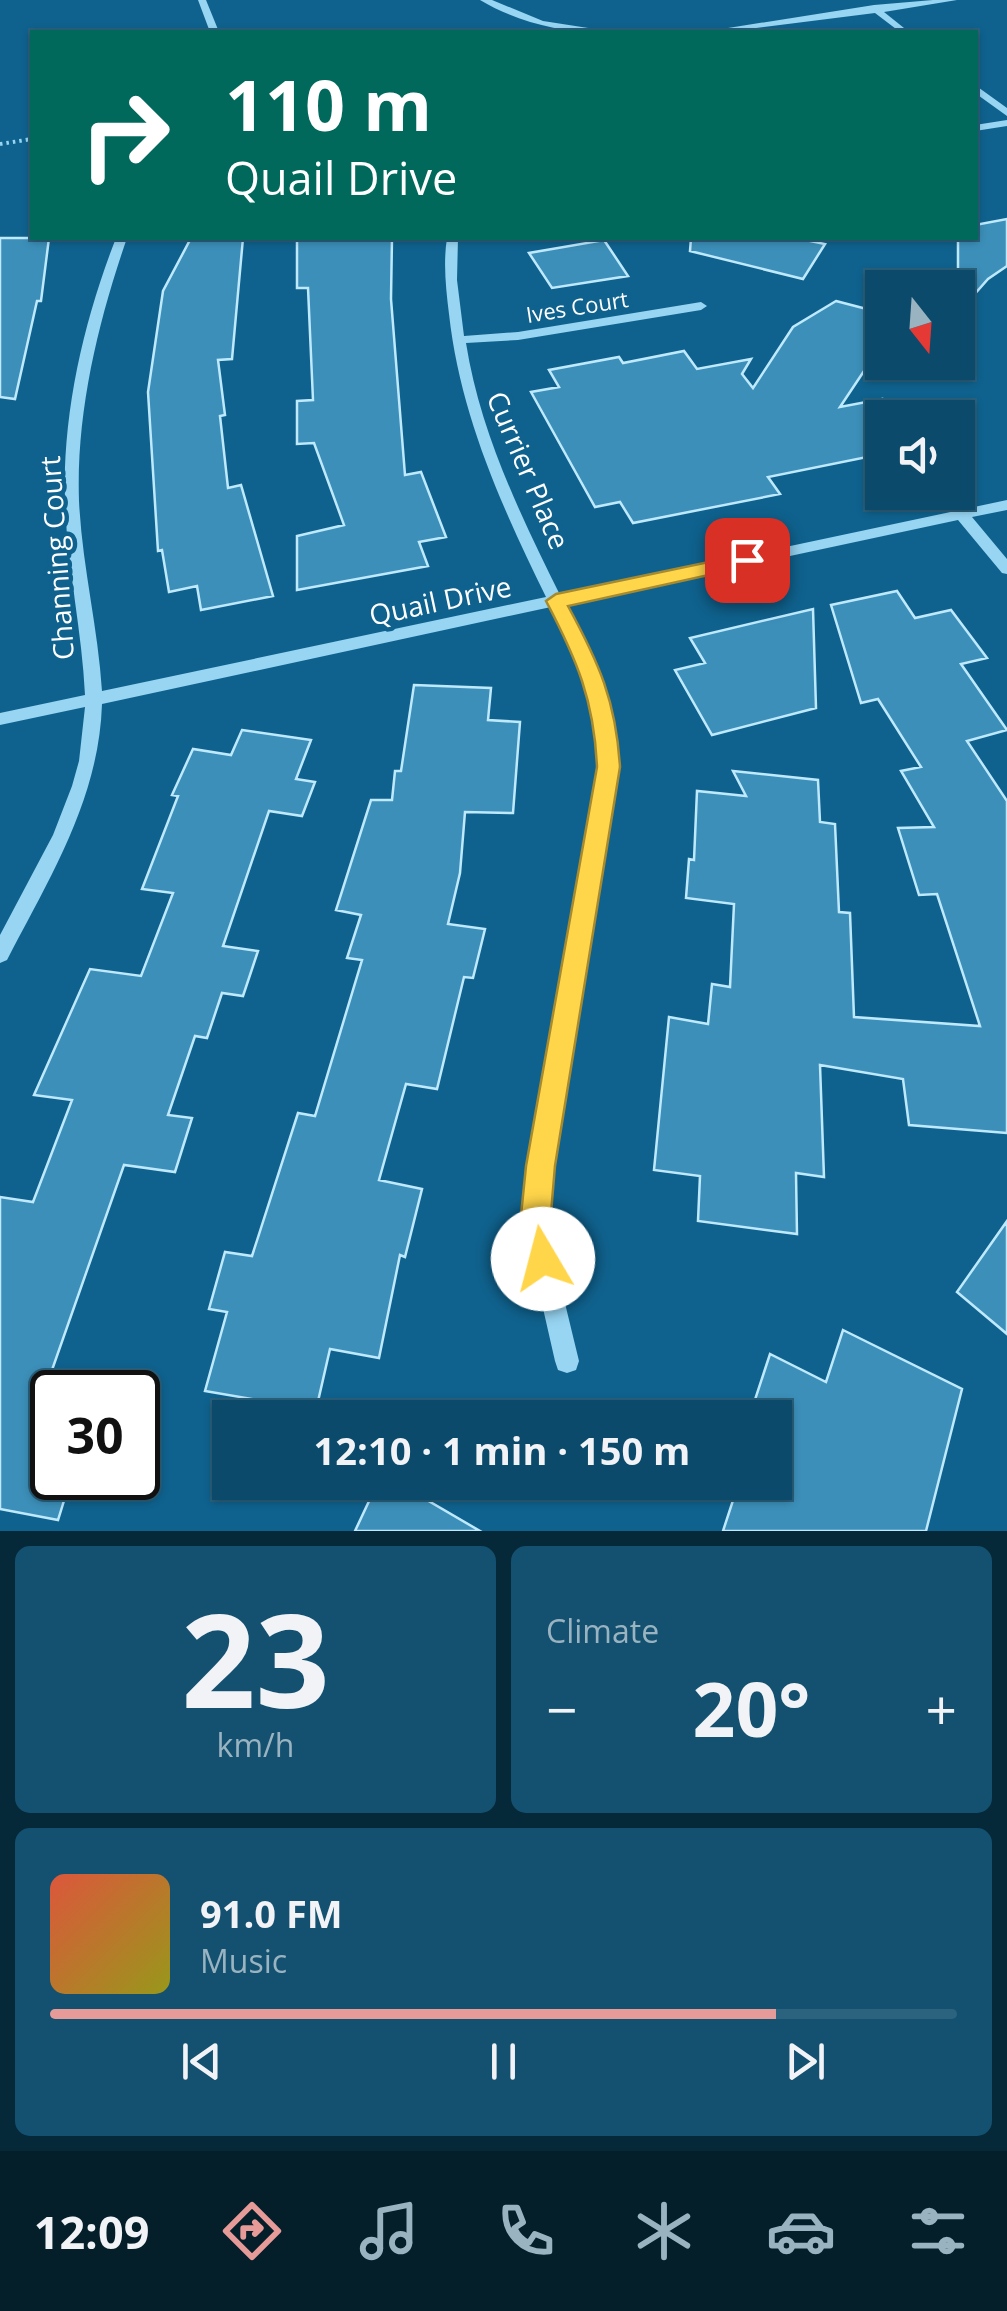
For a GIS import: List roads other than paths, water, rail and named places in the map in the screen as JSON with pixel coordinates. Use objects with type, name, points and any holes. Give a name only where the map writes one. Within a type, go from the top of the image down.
[{"type":"street","points":[[202,0],[214,30]]},
{"type":"street","points":[[484,0],[541,23],[593,30]]},
{"type":"street","points":[[864,0],[902,30]]},
{"type":"street","points":[[723,30],[953,0]]},
{"type":"street","points":[[978,90],[1007,113]]},
{"type":"street","points":[[978,128],[1007,123]]},
{"type":"street","name":"Channing Court","points":[[0,954],[88,762],[94,700],[72,506],[72,441],[110,267],[121,240]]},
{"type":"street","name":"Currier Place","points":[[452,240],[458,340],[466,395],[556,601],[590,665],[606,718],[609,767],[541,1166],[535,1225],[568,1361]]},
{"type":"street","name":"Ives Court","points":[[458,340],[518,336],[702,306]]},
{"type":"street","name":"Quail Drive","points":[[0,719],[1007,505]]},
{"type":"street","points":[[962,515],[1007,569]]}]
